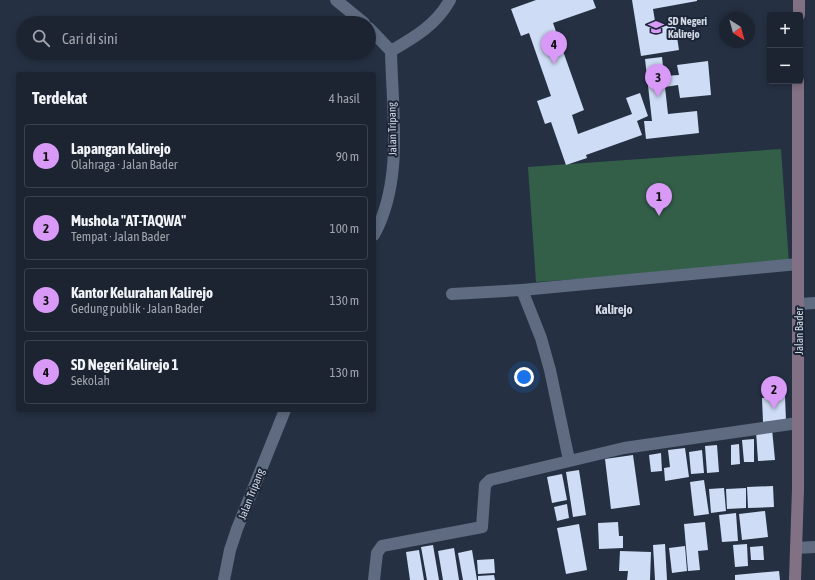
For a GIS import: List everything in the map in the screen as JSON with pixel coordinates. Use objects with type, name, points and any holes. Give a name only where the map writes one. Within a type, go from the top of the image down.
[{"type":"main road","points":[[799,0],[799,12]]},
{"type":"main road","name":"Jalan Bader","points":[[795,580],[798,489],[798,84]]},
{"type":"street","points":[[336,0],[355,16]]},
{"type":"street","points":[[376,35],[391,51],[429,27],[443,12],[450,0]]},
{"type":"street","name":"Jalan Tripang","points":[[376,230],[386,205],[391,185],[394,138],[391,51]]},
{"type":"street","points":[[452,294],[522,290],[798,264]]},
{"type":"street","points":[[522,290],[541,338],[550,370],[569,460]]},
{"type":"street","points":[[799,304],[815,303]]},
{"type":"street","name":"Jalan Tripang","points":[[224,580],[230,550],[237,529],[284,412]]},
{"type":"street","points":[[374,580],[377,553],[382,546],[479,528],[483,525],[486,485],[488,481],[569,460],[624,448],[798,423]]},
{"type":"street","points":[[796,548],[815,547]]},
{"type":"green space","points":[[781,149],[789,264],[536,282],[528,167]]},
{"type":"building","points":[[536,0],[593,0],[596,8],[553,23],[584,110],[572,115],[578,134],[632,114],[626,98],[640,93],[648,116],[637,121],[642,135],[586,155],[587,158],[566,165],[551,122],[545,124],[537,101],[551,96],[529,33],[521,36],[511,9]]},
{"type":"building","name":"SD Negeri Kalirejo","points":[[632,0],[697,0],[653,9],[656,27],[675,24],[679,50],[641,56]]},
{"type":"building","points":[[662,57],[664,76],[679,75],[677,65],[708,61],[711,95],[680,98],[678,85],[665,87],[668,114],[697,111],[699,133],[646,139],[644,121],[652,121],[645,59]]},
{"type":"building","points":[[785,396],[786,421],[763,422],[762,398]]},
{"type":"building","points":[[772,429],[775,460],[758,461],[756,431]]},
{"type":"building","points":[[754,439],[754,462],[744,462],[742,440]]},
{"type":"building","points":[[739,444],[740,464],[731,465],[731,445]]},
{"type":"building","points":[[717,445],[719,472],[707,473],[705,446]]},
{"type":"building","points":[[685,448],[689,477],[665,481],[664,468],[670,467],[668,450]]},
{"type":"building","points":[[702,450],[704,473],[691,474],[689,452]]},
{"type":"building","points":[[661,453],[662,471],[651,472],[649,455]]},
{"type":"building","points":[[633,455],[640,505],[611,509],[605,459]]},
{"type":"building","points":[[579,470],[586,515],[573,517],[566,472]]},
{"type":"building","points":[[562,474],[567,500],[552,503],[547,477]]},
{"type":"building","points":[[704,480],[709,514],[694,516],[690,482]]},
{"type":"building","points":[[773,486],[774,507],[748,508],[747,487]]},
{"type":"building","points":[[724,488],[726,511],[711,513],[709,489]]},
{"type":"building","points":[[746,488],[746,508],[727,509],[726,489]]},
{"type":"building","points":[[567,504],[569,518],[557,521],[554,507]]},
{"type":"building","points":[[765,511],[768,537],[742,540],[739,514]]},
{"type":"building","points":[[736,513],[738,541],[722,542],[719,515]]},
{"type":"building","points":[[618,522],[619,536],[623,536],[623,548],[599,549],[598,523]]},
{"type":"building","points":[[705,522],[708,550],[698,551],[700,570],[688,571],[684,524]]},
{"type":"building","points":[[579,524],[587,570],[566,574],[557,528]]},
{"type":"building","points":[[665,544],[667,580],[655,580],[653,545]]},
{"type":"building","points":[[747,544],[748,566],[735,567],[733,545]]},
{"type":"building","points":[[433,545],[439,580],[427,580],[421,547]]},
{"type":"building","points":[[685,546],[687,571],[672,573],[669,548]]},
{"type":"building","points":[[763,546],[764,560],[751,560],[750,547]]},
{"type":"building","points":[[454,548],[459,580],[443,580],[438,551]]},
{"type":"building","points":[[419,550],[424,580],[410,580],[406,552]]},
{"type":"building","points":[[472,550],[477,580],[463,580],[458,553]]},
{"type":"building","points":[[620,551],[651,552],[650,580],[627,580],[628,571],[619,571]]},
{"type":"building","points":[[494,559],[495,573],[478,574],[477,560]]},
{"type":"building","points":[[779,571],[780,580],[735,580],[735,575]]},
{"type":"building","points":[[494,575],[495,580],[478,580],[478,576]]},
{"type":"place","name":"SD Negeri Kalirejo","points":[[656,27]]},
{"type":"place","name":"SD Negeri Kalirejo 1","points":[[554,64]]},
{"type":"place","name":"Kantor Kelurahan Kalirejo","points":[[658,97]]},
{"type":"place","name":"Lapangan Kalirejo","points":[[659,216]]},
{"type":"place","name":"Mushola \"AT-TAQWA\"","points":[[774,409]]},
{"type":"district","name":"Kalirejo","points":[[614,309]]}]
